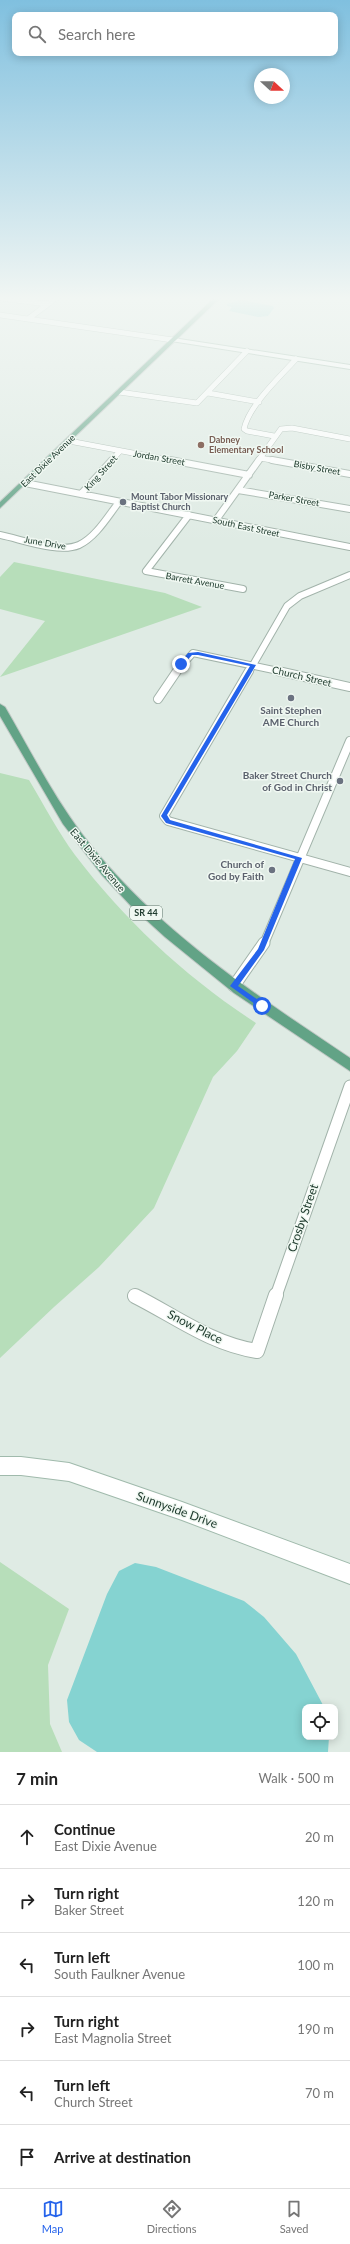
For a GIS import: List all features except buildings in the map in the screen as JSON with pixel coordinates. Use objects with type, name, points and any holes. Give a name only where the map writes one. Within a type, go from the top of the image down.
[{"type":"main road","name":"East Dixie Avenue","points":[[0,506],[132,380]]},
{"type":"main road","name":"East Dixie Avenue","points":[[0,707],[63,815],[105,871],[173,938],[234,986],[350,1065]]},
{"type":"street","points":[[119,392],[192,404],[197,403],[221,380]]},
{"type":"street","points":[[274,436],[247,431],[243,428],[259,402],[278,380]]},
{"type":"street","points":[[208,393],[259,402]]},
{"type":"street","points":[[216,520],[274,436],[281,429],[287,428],[350,439]]},
{"type":"street","name":"Jordan Street","points":[[69,441],[248,475]]},
{"type":"street","name":"King Street","points":[[81,494],[120,451]]},
{"type":"street","name":"Bisby Street","points":[[260,458],[350,474]]},
{"type":"street","name":"South East Street","points":[[25,483],[350,548]]},
{"type":"street","name":"Parker Street","points":[[238,490],[350,509]]},
{"type":"street","name":"June Drive","points":[[0,534],[60,548],[76,547],[84,541],[119,502]]},
{"type":"street","name":"Barrett Avenue","points":[[189,515],[146,571],[243,589]]},
{"type":"street","points":[[350,575],[300,596],[287,606],[164,812],[168,821],[350,872]]},
{"type":"street","name":"Church Street","points":[[158,699],[190,654],[198,653],[350,687]]},
{"type":"street","points":[[234,986],[261,950],[350,740]]},
{"type":"street","name":"Crosby Street","points":[[257,1350],[350,1086]]},
{"type":"street","name":"Snow Place","points":[[135,1296],[218,1340],[243,1350],[257,1350]]},
{"type":"street","name":"Sunnyside Drive","points":[[0,1466],[21,1466],[69,1472],[182,1511],[350,1574]]},
{"type":"green space","points":[[14,562],[165,593],[202,607],[0,677],[45,621],[0,609],[0,577]]},
{"type":"green space","points":[[0,773],[29,780],[57,828],[75,855],[115,903],[158,947],[230,1006],[256,1023],[237,1051],[213,1077],[154,1208],[99,1267],[0,1358]]},
{"type":"green space","points":[[0,1562],[69,1609],[48,1665],[50,1724],[62,1752],[0,1752]]},
{"type":"water","points":[[135,1563],[156,1567],[244,1601],[264,1617],[296,1654],[322,1704],[302,1704],[302,1740],[329,1740],[328,1752],[97,1752],[79,1740],[69,1722],[67,1700],[107,1594],[119,1571]]},
{"type":"place","name":"Dabney Elementary School","points":[[201,445]]},
{"type":"place","name":"Mount Tabor Missionary Baptist Church","points":[[123,502]]},
{"type":"place","name":"Saint Stephen AME Church","points":[[291,698]]},
{"type":"place","name":"Baker Street Church of God in Christ","points":[[340,781]]},
{"type":"place","name":"Church of God by Faith","points":[[272,870]]},
{"type":"route","points":[[181,664],[190,654],[198,653],[253,665],[164,812],[164,816],[168,821],[299,858],[261,950],[234,986],[262,1006]]}]
